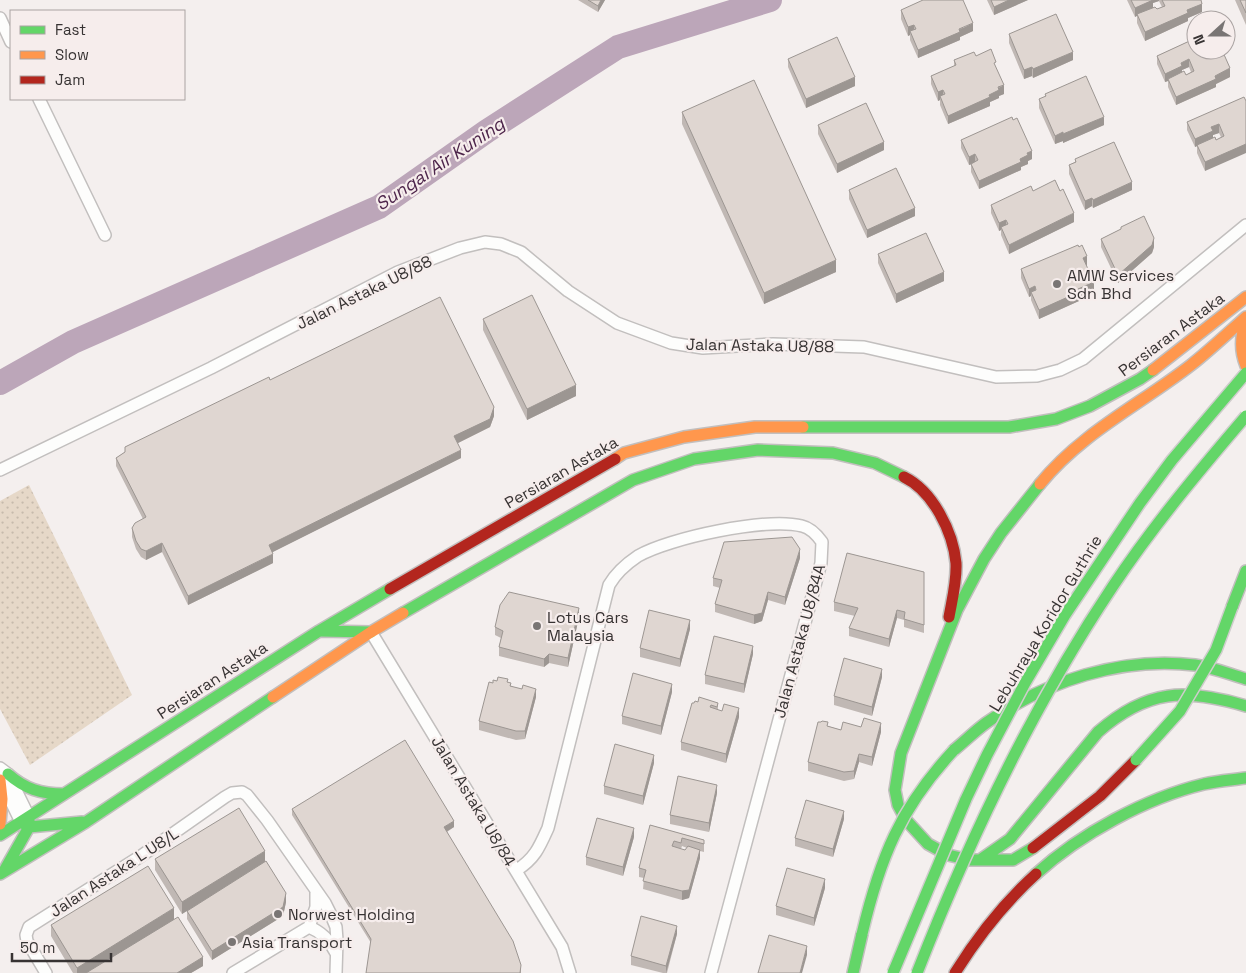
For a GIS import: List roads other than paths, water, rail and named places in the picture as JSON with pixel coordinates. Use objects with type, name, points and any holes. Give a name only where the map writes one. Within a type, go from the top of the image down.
[{"type":"main road","name":"Persiaran Astaka","points":[[0,835],[26,822],[64,794],[319,631],[624,454],[684,436],[755,427],[1009,427],[1056,419],[1090,406],[1140,379],[1169,359],[1246,297]]},
{"type":"main road","points":[[1246,317],[1191,365],[1107,423],[1063,460],[1001,533],[984,559],[957,610],[901,753],[895,790],[898,805],[906,820],[928,844],[948,855],[970,860],[1013,860],[1039,844],[1100,796],[1136,760],[1180,711],[1216,650],[1246,571]]},
{"type":"main road","points":[[1246,322],[1241,356],[1246,366]]},
{"type":"main road","name":"Lebuhraya Koridor Guthrie","points":[[893,973],[966,800],[1025,683],[1070,608],[1140,503],[1172,460],[1246,372]]},
{"type":"main road","points":[[917,973],[982,822],[1021,741],[1089,624],[1121,574],[1210,458],[1246,416]]},
{"type":"main road","points":[[1,874],[86,822],[371,632],[633,480],[694,459],[758,450],[833,453],[875,463],[910,480],[928,496],[944,521],[956,562],[956,574],[946,636]]},
{"type":"main road","points":[[319,631],[371,632]]},
{"type":"main road","points":[[854,973],[870,900],[895,830],[924,783],[940,763],[988,721],[1058,684],[1098,672],[1152,664],[1175,664],[1222,671],[1246,679]]},
{"type":"main road","points":[[980,860],[1010,838],[1098,732],[1111,719],[1128,709],[1157,697],[1183,693],[1197,694],[1246,706]]},
{"type":"main road","points":[[0,824],[2,775],[30,790],[47,794],[64,794]]},
{"type":"main road","points":[[955,973],[987,925],[1015,894],[1050,861],[1078,841],[1124,815],[1182,791],[1205,784],[1246,778]]},
{"type":"main road","points":[[1,874],[26,822],[86,822]]},
{"type":"street","points":[[0,18],[10,40]]},
{"type":"street","points":[[39,100],[105,235]]},
{"type":"street","name":"Jalan Astaka U8/88","points":[[0,470],[211,368],[398,272],[460,248],[485,242],[501,244],[521,252],[568,291],[616,323],[670,343],[703,348],[772,344],[864,347],[996,377],[1037,376],[1060,370],[1083,359],[1246,225]]},
{"type":"street","name":"Jalan Astaka U8/84A","points":[[517,870],[529,862],[538,851],[548,828],[608,585],[614,575],[640,555],[660,547],[715,531],[781,523],[804,526],[815,532],[822,542],[821,562],[711,973]]},
{"type":"street","name":"Jalan Astaka U8/84","points":[[371,632],[562,947],[570,973]]},
{"type":"street","points":[[2,775],[26,822]]},
{"type":"street","name":"Jalan Astaka L U8/L","points":[[46,973],[27,941],[26,935],[29,927],[141,856],[232,793],[242,792],[248,795],[316,893]]},
{"type":"street","points":[[233,973],[309,928],[316,907],[316,893]]},
{"type":"street","points":[[316,893],[325,903],[336,927],[336,973]]},
{"type":"street","points":[[309,928],[316,930],[330,942],[336,954]]},
{"type":"waterway","name":"Sungai Air Kuning","points":[[0,383],[73,342],[379,207],[487,131],[618,47],[770,0]]},
{"type":"place","name":"AMW Services Sdn Bhd","points":[[1057,284]]},
{"type":"place","name":"Lotus Cars Malaysia","points":[[537,626]]},
{"type":"place","name":"Norwest Holding","points":[[278,914]]},
{"type":"place","name":"Asia Transport","points":[[232,942]]}]
